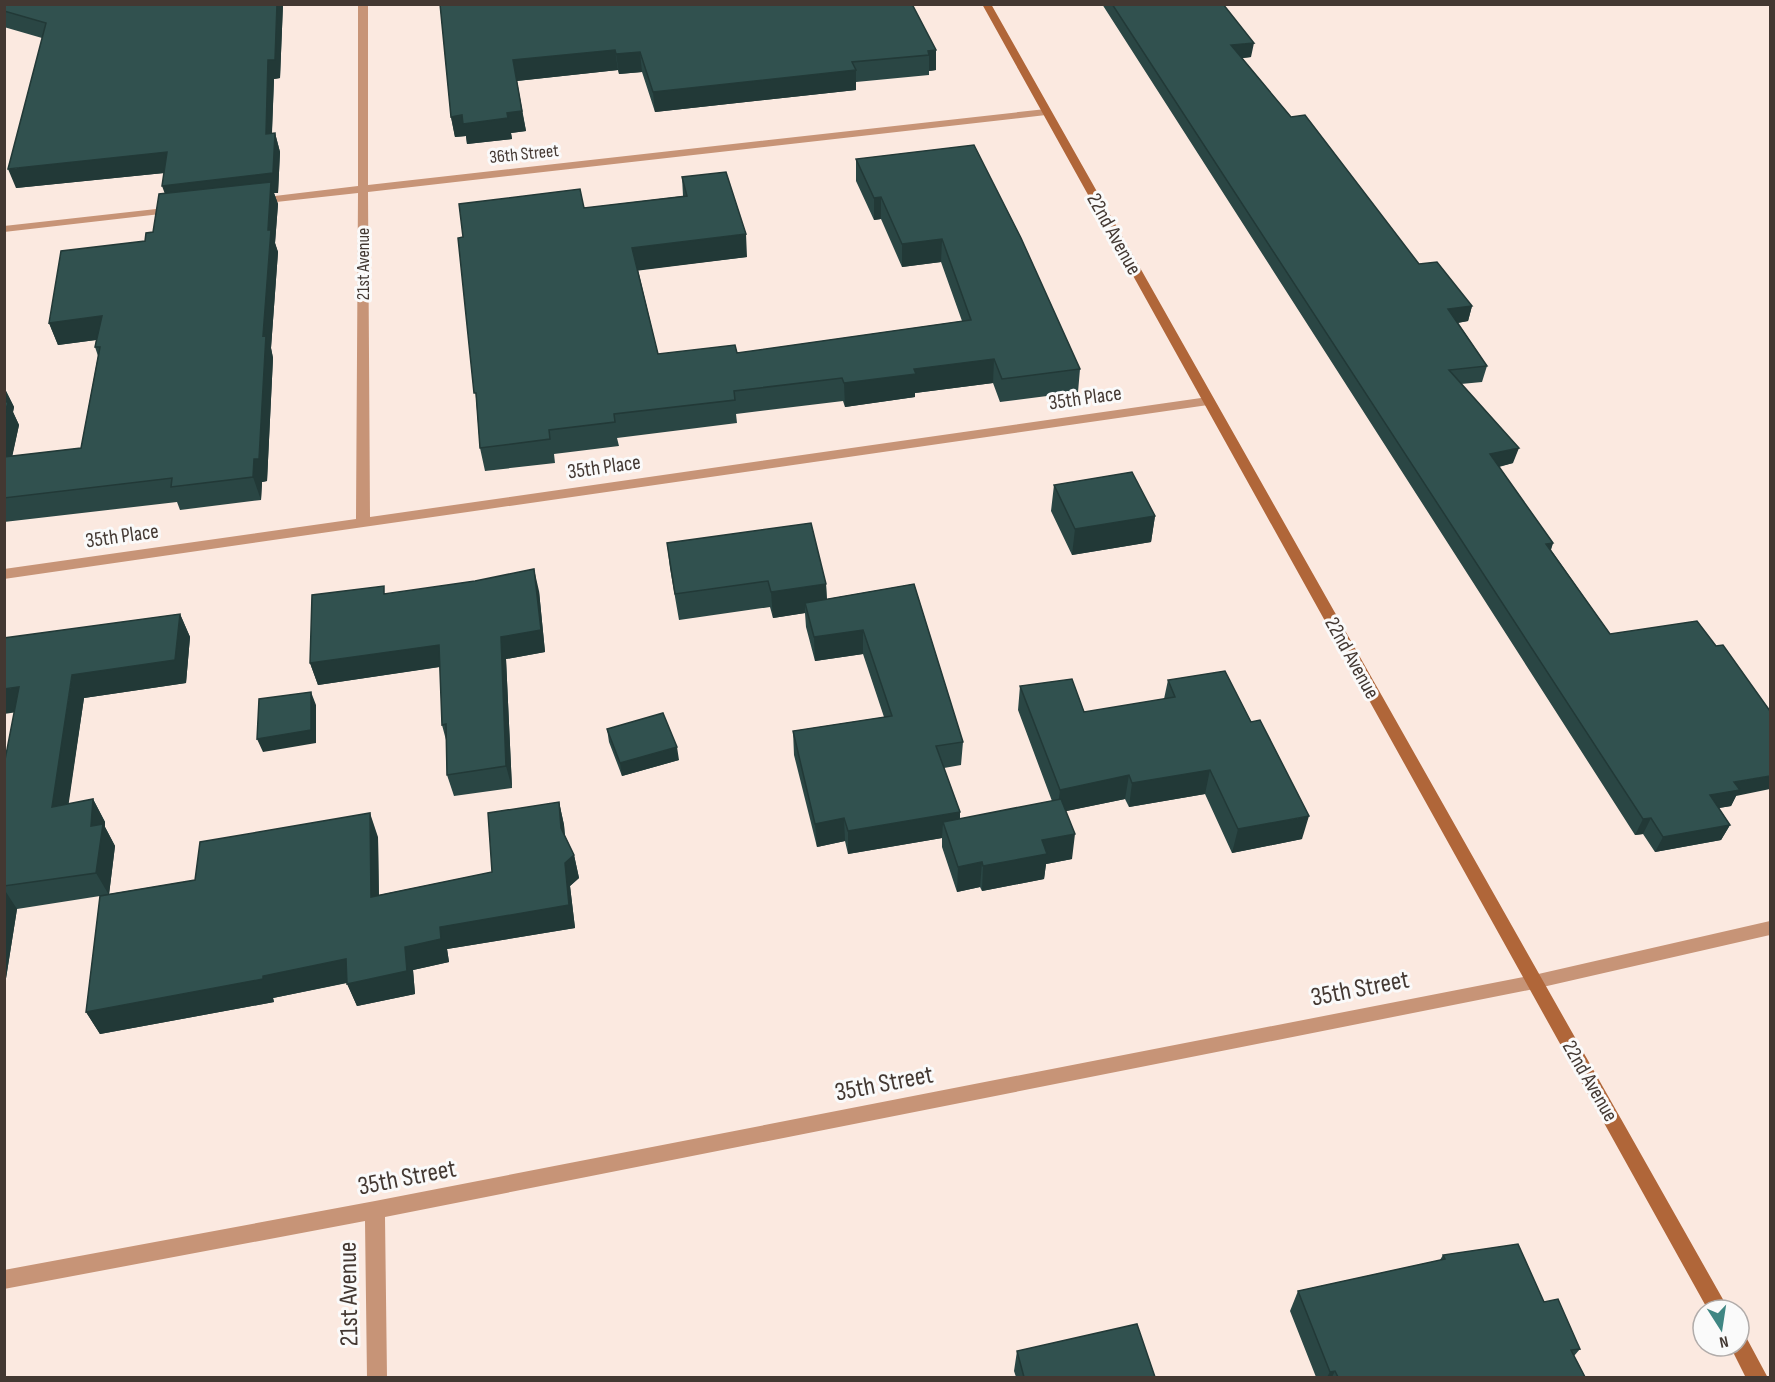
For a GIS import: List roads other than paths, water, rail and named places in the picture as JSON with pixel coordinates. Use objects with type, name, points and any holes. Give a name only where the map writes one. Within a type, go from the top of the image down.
[{"type":"street","name":"21st Avenue","points":[[363,4],[363,523]]},
{"type":"street","name":"22nd Avenue","points":[[986,4],[1712,1298]]},
{"type":"street","name":"36th Street","points":[[248,202],[1046,112]]},
{"type":"street","points":[[4,229],[190,208]]},
{"type":"street","name":"35th Place","points":[[4,574],[1209,401]]},
{"type":"street","name":"35th Street","points":[[4,1280],[375,1210],[1534,982],[1770,928]]},
{"type":"street","name":"21st Avenue","points":[[375,1210],[377,1377]]},
{"type":"street","points":[[1747,1358],[1758,1377]]}]
